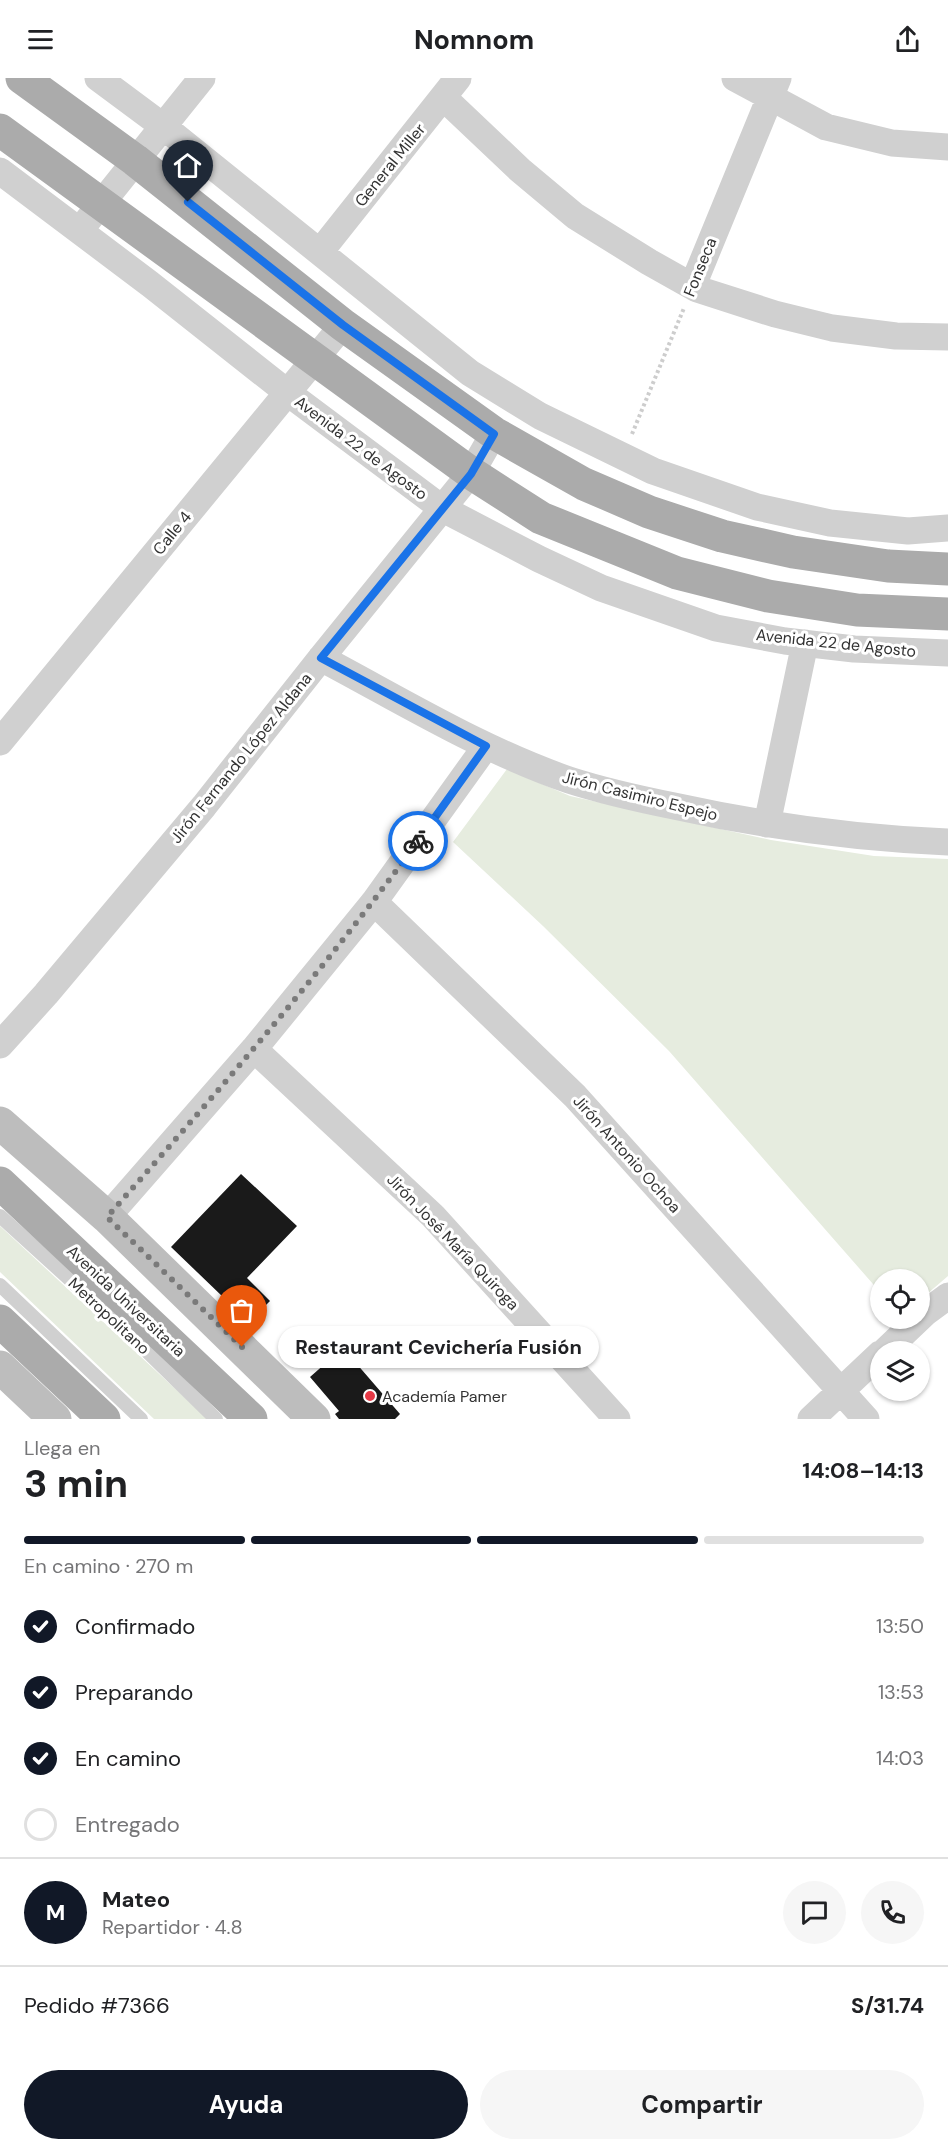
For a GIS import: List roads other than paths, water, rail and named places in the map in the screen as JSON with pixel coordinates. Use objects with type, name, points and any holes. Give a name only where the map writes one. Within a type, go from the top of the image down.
[{"type":"main road","points":[[22,78],[135,160],[343,325],[494,434],[595,488],[649,512],[722,536],[792,552],[888,566],[948,569]]},
{"type":"main road","points":[[0,130],[471,474],[541,518],[677,573],[768,596],[857,610],[948,615]]},
{"type":"main road","name":"Avenida Universitaria","points":[[0,1183],[251,1419]]},
{"type":"main road","points":[[0,1321],[104,1419]]},
{"type":"street","points":[[98,78],[164,127],[470,373],[540,416],[653,471],[757,507],[830,523],[908,531],[948,528]]},
{"type":"street","points":[[79,231],[202,78]]},
{"type":"street","points":[[735,78],[774,88],[826,128],[892,143],[948,147]]},
{"type":"street","points":[[451,88],[520,170],[575,216],[697,289],[775,314],[832,328],[896,336],[948,337]]},
{"type":"street","name":"General Miller","points":[[320,252],[451,88]]},
{"type":"street","name":"Fonseca","points":[[693,285],[774,88]]},
{"type":"street","name":"Avenida 22 de Agosto","points":[[5,184],[79,231],[288,393],[443,509],[539,559],[601,588],[716,628],[854,649],[948,653]]},
{"type":"street","name":"Calle 4","points":[[0,742],[343,325]]},
{"type":"street","name":"Jirón Fernando López Aldana","points":[[0,1045],[46,994],[204,806],[471,474],[494,434]]},
{"type":"street","points":[[767,824],[805,643]]},
{"type":"street","name":"Jirón Casimiro Espejo","points":[[321,658],[486,746],[569,780],[731,819],[839,835],[948,842]]},
{"type":"street","points":[[107,1217],[254,1049],[374,902],[486,746]]},
{"type":"street","name":"Jirón Antonio Ochoa","points":[[374,902],[575,1096],[866,1419]]},
{"type":"street","name":"Jirón José María Quiroga","points":[[254,1049],[433,1215],[617,1419]]},
{"type":"street","points":[[0,1123],[107,1217],[314,1419]]},
{"type":"street","points":[[895,1341],[948,1296]]},
{"type":"street","points":[[811,1419],[870,1364]]},
{"type":"street","points":[[0,1367],[55,1419]]},
{"type":"lane","name":"Metropolitano","points":[[0,1216],[121,1326],[216,1419]]},
{"type":"lane","points":[[0,1285],[141,1419]]},
{"type":"place","name":"Restaurant Cevichería Fusión","points":[[242,1347]]},
{"type":"place","name":"Academía Pamer","points":[[370,1396]]}]
